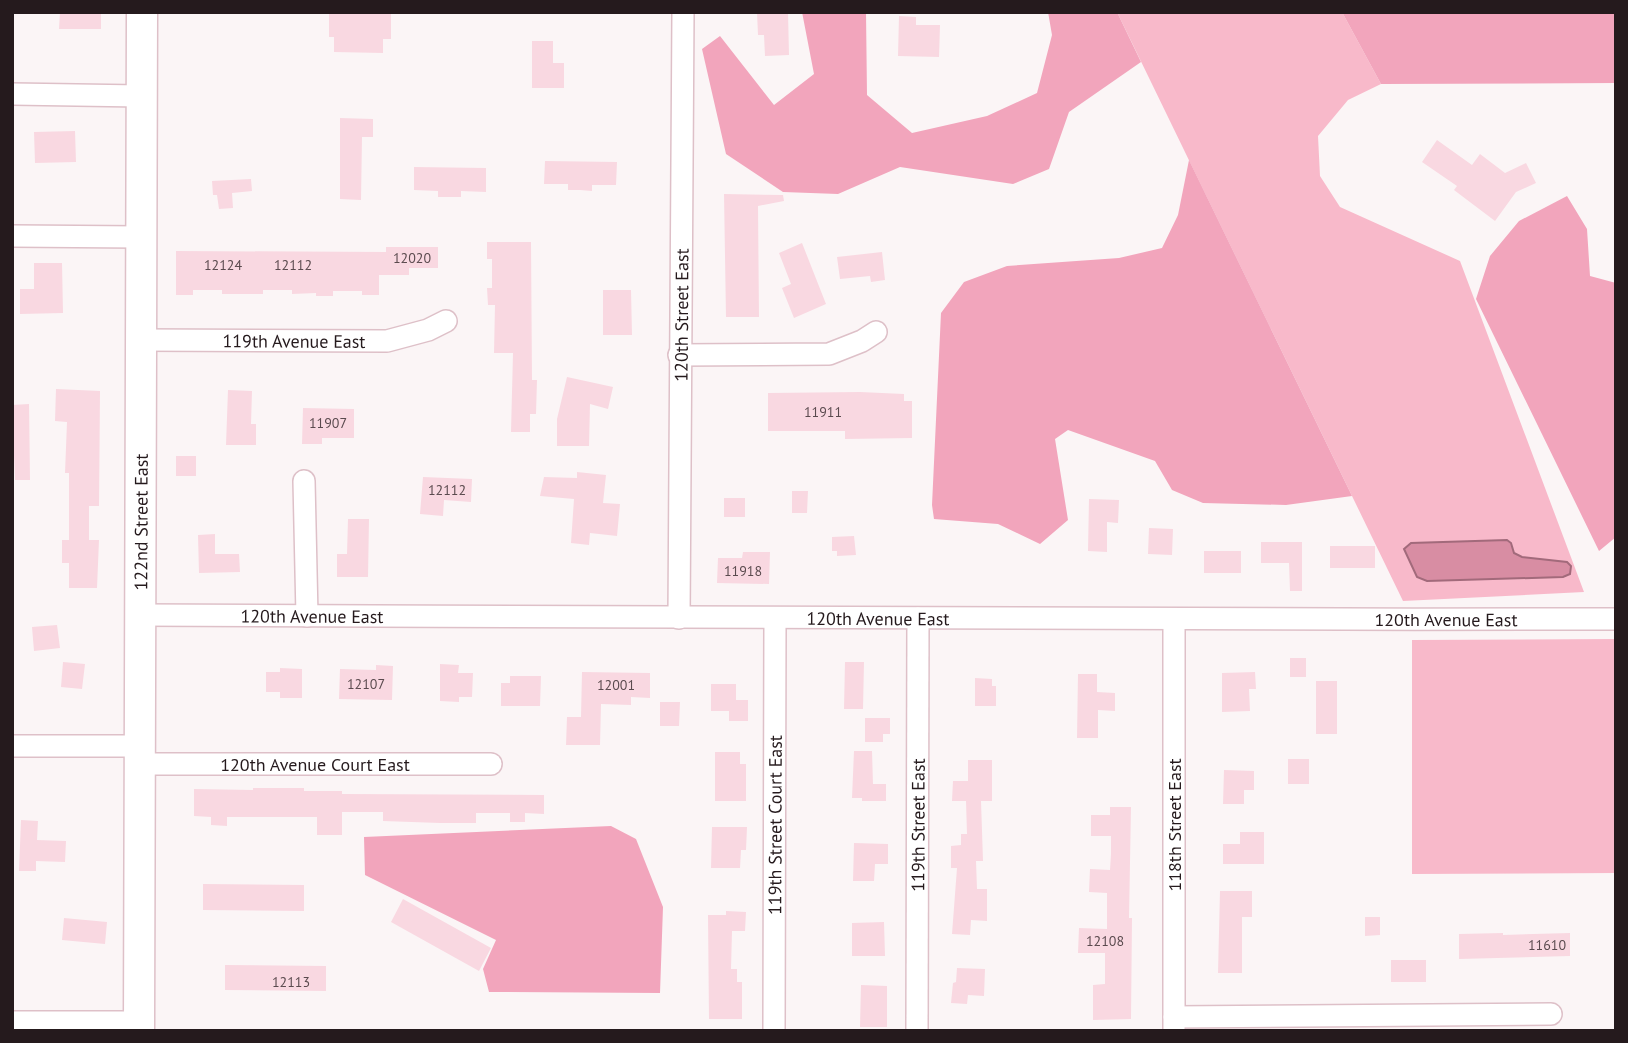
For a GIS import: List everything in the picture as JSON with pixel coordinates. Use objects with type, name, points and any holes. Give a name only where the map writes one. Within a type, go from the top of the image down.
[{"type":"street","name":"122nd Street East","points":[[139,1026],[142,12]]},
{"type":"street","name":"120th Street East","points":[[679,618],[683,12]]},
{"type":"street","points":[[12,94],[141,96]]},
{"type":"street","points":[[12,236],[140,237]]},
{"type":"street","name":"119th Avenue East","points":[[140,341],[387,341],[415,334],[446,321]]},
{"type":"street","points":[[679,355],[829,354],[862,341],[876,332]]},
{"type":"street","points":[[304,481],[307,616]]},
{"type":"street","name":"120th Avenue East","points":[[141,615],[1616,620]]},
{"type":"street","name":"119th Street East","points":[[917,1031],[918,618]]},
{"type":"street","name":"119th Street Court East","points":[[774,1031],[775,619]]},
{"type":"street","name":"118th Street East","points":[[1174,620],[1174,1024]]},
{"type":"street","name":"120th Avenue Court East","points":[[12,746],[140,755],[491,764]]},
{"type":"street","points":[[1174,1024],[1551,1014]]},
{"type":"street","points":[[12,1022],[139,1026]]},
{"type":"shaded area","points":[[802,12],[866,12],[867,95],[912,133],[987,116],[1037,93],[1052,35],[1048,12],[1117,12],[1141,62],[1069,112],[1049,169],[1013,184],[900,167],[838,194],[783,192],[726,154],[702,49],[720,36],[774,105],[814,74]]},
{"type":"shaded area","points":[[1117,12],[1342,12],[1381,84],[1348,100],[1318,136],[1320,176],[1340,207],[1460,261],[1584,592],[1403,601]]},
{"type":"shaded area","points":[[1342,12],[1616,12],[1616,83],[1381,84]]},
{"type":"shaded area","points":[[1189,160],[1352,496],[1286,505],[1203,503],[1172,490],[1155,461],[1068,430],[1055,439],[1068,520],[1040,544],[998,524],[934,519],[932,505],[941,313],[964,282],[1007,266],[1119,258],[1162,248],[1178,215]]},
{"type":"shaded area","points":[[1567,196],[1587,229],[1590,276],[1616,283],[1616,537],[1599,551],[1476,299],[1490,256],[1519,221]]},
{"type":"shaded area","points":[[1507,540],[1514,553],[1522,557],[1567,562],[1571,566],[1570,574],[1563,577],[1427,581],[1417,577],[1404,549],[1411,543]]},
{"type":"shaded area","points":[[1616,639],[1616,873],[1412,874],[1412,640]]},
{"type":"shaded area","points":[[611,826],[636,839],[663,907],[660,993],[489,992],[483,969],[496,940],[365,875],[364,837]]},
{"type":"building","points":[[60,12],[101,12],[101,29],[59,29]]},
{"type":"building","points":[[329,12],[391,12],[391,39],[383,39],[383,53],[334,52],[334,37],[329,37]]},
{"type":"building","points":[[757,12],[788,12],[789,55],[765,56],[764,35],[758,35]]},
{"type":"building","points":[[899,16],[916,17],[916,25],[940,25],[939,57],[898,56]]},
{"type":"building","points":[[532,41],[553,41],[553,63],[564,63],[564,88],[532,88]]},
{"type":"building","points":[[340,118],[373,119],[373,137],[362,137],[361,200],[340,199]]},
{"type":"building","points":[[75,131],[76,162],[35,163],[34,132]]},
{"type":"building","points":[[1437,140],[1472,165],[1480,154],[1505,173],[1526,163],[1536,183],[1516,192],[1495,221],[1454,190],[1457,186],[1422,162]]},
{"type":"building","points":[[545,161],[617,162],[616,185],[592,185],[592,191],[568,190],[568,184],[544,184]]},
{"type":"building","points":[[414,167],[486,168],[486,192],[461,191],[461,197],[438,197],[438,191],[414,190]]},
{"type":"building","points":[[251,179],[252,191],[232,193],[233,208],[219,209],[217,195],[213,195],[212,181]]},
{"type":"building","points":[[724,194],[783,195],[784,201],[758,206],[759,317],[726,317]]},
{"type":"building","points":[[487,242],[531,242],[532,380],[537,380],[536,414],[530,414],[530,432],[511,432],[513,353],[494,353],[495,305],[488,305],[487,288],[492,288],[492,259],[487,259]]},
{"type":"building","points":[[802,243],[826,304],[794,318],[782,288],[791,284],[779,253]]},
{"type":"building","points":[[386,247],[438,247],[438,268],[409,268],[409,275],[379,275],[379,295],[362,295],[362,291],[333,291],[333,296],[316,296],[316,293],[292,294],[292,290],[263,290],[263,294],[222,294],[222,290],[193,290],[193,295],[176,295],[176,251],[386,252]]},
{"type":"building","points":[[882,252],[885,280],[871,282],[870,276],[840,279],[837,257]]},
{"type":"building","points":[[34,263],[62,263],[63,313],[20,314],[20,289],[34,289]]},
{"type":"building","points":[[603,290],[631,290],[632,335],[603,335]]},
{"type":"building","points":[[567,377],[613,387],[608,409],[590,404],[589,446],[557,446],[557,419]]},
{"type":"building","points":[[56,389],[100,391],[99,506],[89,506],[89,540],[99,540],[97,588],[69,588],[69,563],[62,563],[62,540],[69,540],[69,473],[65,473],[67,422],[55,421]]},
{"type":"building","points":[[228,390],[252,391],[251,424],[256,424],[256,445],[226,445]]},
{"type":"building","points":[[768,393],[904,394],[904,401],[912,401],[912,438],[845,439],[845,431],[768,431]]},
{"type":"building","points":[[29,404],[30,480],[15,480],[12,405]]},
{"type":"building","points":[[303,408],[354,409],[354,438],[322,438],[322,444],[302,444]]},
{"type":"building","points":[[176,456],[196,456],[196,476],[176,476]]},
{"type":"building","points":[[577,472],[606,475],[603,503],[620,504],[617,536],[590,533],[589,545],[571,543],[574,499],[540,496],[544,477],[577,478]]},
{"type":"building","points":[[423,477],[472,479],[471,502],[444,500],[443,516],[420,514]]},
{"type":"building","points":[[792,491],[808,491],[807,513],[792,513]]},
{"type":"building","points":[[724,498],[745,498],[745,517],[724,517]]},
{"type":"building","points":[[1089,499],[1119,500],[1118,523],[1107,522],[1107,552],[1088,551]]},
{"type":"building","points":[[348,519],[369,519],[368,577],[337,577],[337,554],[347,554]]},
{"type":"building","points":[[1149,528],[1173,529],[1172,555],[1148,554]]},
{"type":"building","points":[[215,534],[215,554],[239,554],[240,572],[199,573],[198,535]]},
{"type":"building","points":[[854,536],[856,555],[837,556],[837,551],[832,551],[832,537]]},
{"type":"building","points":[[1261,542],[1302,542],[1302,591],[1290,591],[1289,563],[1261,563]]},
{"type":"building","points":[[1330,546],[1375,546],[1375,568],[1330,568]]},
{"type":"building","points":[[1204,551],[1241,551],[1241,573],[1204,573]]},
{"type":"building","points":[[743,552],[770,552],[769,584],[717,583],[718,558],[742,558]]},
{"type":"building","points":[[57,625],[60,648],[34,651],[32,627]]},
{"type":"building","points":[[1290,658],[1306,658],[1306,677],[1290,677]]},
{"type":"building","points":[[63,662],[85,664],[82,689],[61,687]]},
{"type":"building","points":[[845,662],[864,662],[863,709],[844,709]]},
{"type":"building","points":[[440,664],[459,665],[458,673],[473,673],[472,697],[459,697],[459,702],[440,701]]},
{"type":"building","points":[[376,665],[393,666],[392,700],[339,699],[340,669],[376,670]]},
{"type":"building","points":[[280,668],[302,669],[302,698],[280,698],[280,692],[266,692],[266,672],[280,672]]},
{"type":"building","points":[[582,672],[650,673],[650,698],[631,697],[631,705],[601,704],[600,745],[566,745],[567,717],[581,717]]},
{"type":"building","points":[[1255,672],[1256,689],[1249,689],[1250,711],[1222,712],[1222,673]]},
{"type":"building","points":[[1078,674],[1097,674],[1097,692],[1115,693],[1115,711],[1098,710],[1098,738],[1077,738]]},
{"type":"building","points":[[510,676],[541,676],[540,706],[501,706],[501,683],[510,683]]},
{"type":"building","points":[[975,678],[992,679],[992,686],[996,686],[996,706],[975,706]]},
{"type":"building","points":[[1316,681],[1337,681],[1337,734],[1316,734]]},
{"type":"building","points":[[711,684],[736,684],[736,700],[748,700],[748,721],[729,721],[729,711],[711,711]]},
{"type":"building","points":[[660,702],[680,702],[679,726],[660,726]]},
{"type":"building","points":[[865,718],[890,718],[890,734],[883,734],[883,742],[865,742]]},
{"type":"building","points":[[854,751],[872,751],[873,784],[886,784],[886,801],[862,801],[862,798],[852,798]]},
{"type":"building","points":[[715,752],[740,752],[740,764],[746,764],[746,801],[715,801]]},
{"type":"building","points":[[1288,759],[1309,759],[1309,784],[1288,784]]},
{"type":"building","points":[[968,760],[992,760],[992,801],[981,801],[983,861],[976,861],[977,889],[987,889],[987,921],[971,920],[970,935],[952,934],[957,868],[951,868],[951,846],[961,845],[961,834],[967,834],[966,801],[952,801],[953,781],[968,781]]},
{"type":"building","points":[[1224,770],[1254,771],[1254,790],[1244,790],[1244,804],[1223,804]]},
{"type":"building","points":[[304,788],[304,791],[342,791],[342,794],[544,795],[544,814],[525,813],[525,822],[510,822],[510,813],[476,813],[476,823],[440,823],[383,821],[383,812],[342,812],[342,835],[317,835],[317,817],[227,817],[227,826],[211,825],[211,817],[194,816],[194,789]]},
{"type":"building","points":[[1110,807],[1131,807],[1131,1019],[1093,1020],[1093,985],[1105,984],[1105,953],[1078,953],[1079,928],[1107,929],[1107,893],[1089,892],[1090,869],[1110,870],[1111,854],[1111,836],[1091,836],[1091,815],[1110,815]]},
{"type":"building","points":[[21,820],[38,821],[37,840],[66,841],[65,862],[36,861],[36,871],[19,871]]},
{"type":"building","points":[[712,827],[747,827],[746,850],[741,850],[740,868],[711,868]]},
{"type":"building","points":[[1240,832],[1264,832],[1264,864],[1223,864],[1223,844],[1240,844]]},
{"type":"building","points":[[854,843],[888,844],[888,864],[875,864],[874,881],[853,881]]},
{"type":"building","points":[[203,884],[304,885],[304,911],[203,910]]},
{"type":"building","points":[[1220,891],[1252,891],[1252,917],[1242,917],[1242,973],[1218,973]]},
{"type":"building","points":[[403,899],[491,948],[479,971],[391,922]]},
{"type":"building","points":[[726,911],[746,912],[745,931],[732,931],[731,969],[737,969],[737,982],[742,982],[742,1019],[709,1019],[708,915],[726,915]]},
{"type":"building","points":[[1365,917],[1380,917],[1380,935],[1365,936]]},
{"type":"building","points":[[64,918],[107,922],[105,944],[62,940]]},
{"type":"building","points":[[884,922],[885,956],[852,956],[852,923]]},
{"type":"building","points":[[1570,933],[1570,956],[1459,959],[1459,934]]},
{"type":"building","points":[[1391,960],[1426,960],[1426,982],[1391,982]]},
{"type":"building","points":[[225,965],[326,966],[326,991],[225,990]]},
{"type":"building","points":[[957,968],[985,969],[984,996],[968,995],[967,1004],[951,1003]]},
{"type":"building","points":[[861,985],[887,986],[887,1027],[860,1027]]}]
